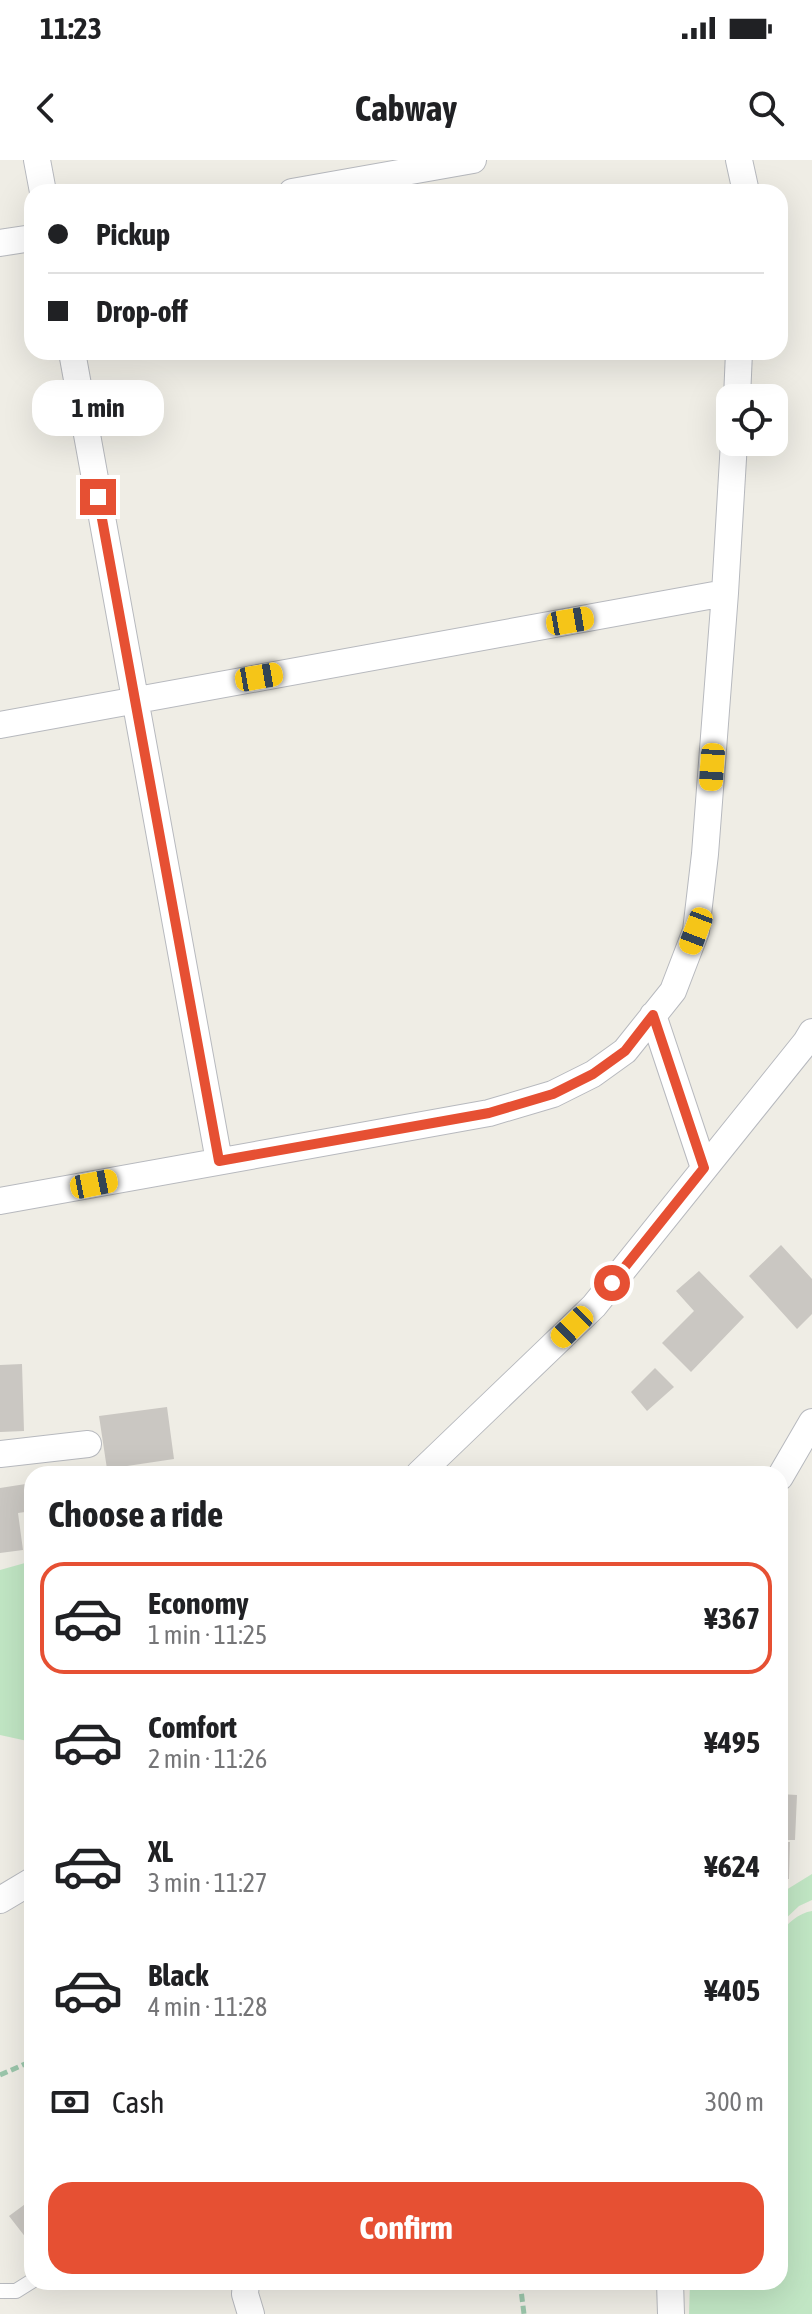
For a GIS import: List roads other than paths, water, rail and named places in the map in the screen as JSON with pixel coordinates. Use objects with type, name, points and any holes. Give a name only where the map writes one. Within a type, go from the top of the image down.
[{"type":"street","points":[[37,160],[42,184]]},
{"type":"street","points":[[337,184],[473,160]]},
{"type":"street","points":[[739,160],[744,184]]},
{"type":"street","points":[[0,243],[24,239]]},
{"type":"street","points":[[73,360],[219,1161]]},
{"type":"street","points":[[738,384],[739,360]]},
{"type":"street","points":[[0,1201],[489,1113],[553,1094],[593,1074],[625,1051],[673,991],[696,931],[705,854],[733,456]]},
{"type":"street","points":[[0,725],[725,593]]},
{"type":"street","points":[[653,1015],[704,1168]]},
{"type":"street","points":[[427,1466],[594,1306],[812,1032]]},
{"type":"street","points":[[786,1466],[812,1422]]},
{"type":"street","points":[[0,1454],[88,1444]]},
{"type":"street","points":[[0,1900],[24,1886]]},
{"type":"street","points":[[245,2290],[251,2314]]},
{"type":"street","points":[[670,2290],[671,2314]]},
{"type":"lane","points":[[0,2291],[16,2291],[24,2286]]}]
